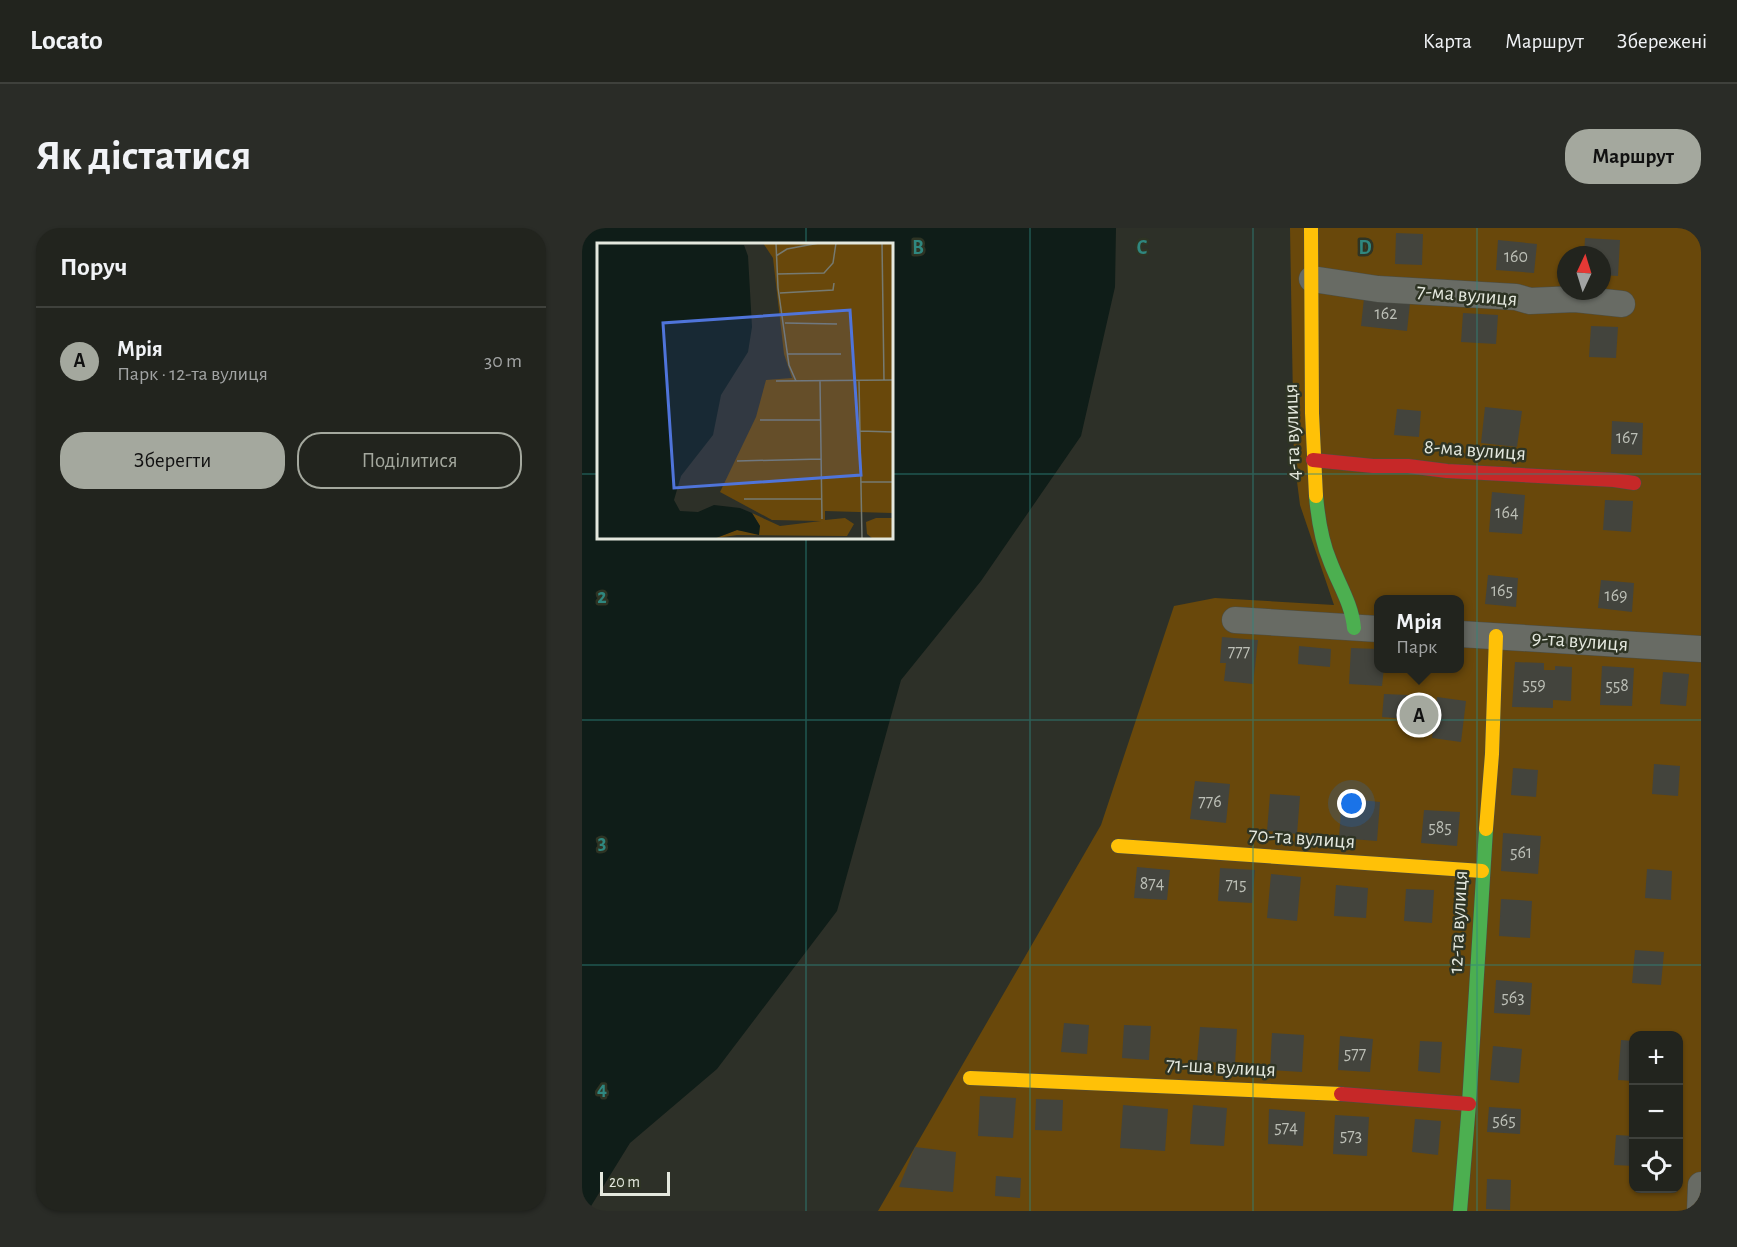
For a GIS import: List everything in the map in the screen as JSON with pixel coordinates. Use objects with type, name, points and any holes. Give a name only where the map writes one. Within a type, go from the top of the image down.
[{"type":"street","name":"4-та вулиця","points":[[1311,228],[1310,348],[1313,460],[1320,528],[1335,575],[1354,615],[1366,628]]},
{"type":"street","name":"7-ма вулиця","points":[[1312,279],[1378,289],[1516,297],[1530,301],[1575,299],[1622,304]]},
{"type":"street","name":"8-ма вулиця","points":[[1313,460],[1634,483]]},
{"type":"street","points":[[1235,620],[1366,628]]},
{"type":"street","name":"9-та вулиця","points":[[1464,634],[1701,649]]},
{"type":"street","name":"12-та вулиця","points":[[1461,1211],[1482,871],[1492,754],[1496,636]]},
{"type":"street","name":"70-та вулиця","points":[[1118,846],[1482,871]]},
{"type":"street","name":"71-ша вулиця","points":[[970,1078],[1344,1094],[1469,1104]]},
{"type":"street","points":[[1700,1211],[1701,1185]]},
{"type":"shaded area","points":[[582,228],[1116,228],[1115,287],[1081,436],[981,581],[901,680],[837,911],[717,1069],[630,1143],[588,1211],[582,1211]]},
{"type":"shaded area","points":[[1290,228],[1701,228],[1701,1211],[878,1211],[1101,825],[1174,606],[1215,598],[1334,605],[1300,505],[1294,458]]},
{"type":"building","points":[[1396,233],[1423,234],[1422,265],[1395,264]]},
{"type":"building","points":[[1585,238],[1620,240],[1618,276],[1611,276],[1611,246],[1585,246]]},
{"type":"building","points":[[1498,240],[1537,244],[1534,273],[1496,270]]},
{"type":"building","points":[[1364,298],[1410,303],[1407,331],[1361,326]]},
{"type":"building","points":[[1463,313],[1498,315],[1496,344],[1461,342]]},
{"type":"building","points":[[1591,326],[1618,327],[1616,358],[1589,357]]},
{"type":"building","points":[[1485,407],[1522,411],[1517,447],[1481,443]]},
{"type":"building","points":[[1397,409],[1421,411],[1419,437],[1394,435]]},
{"type":"building","points":[[1612,421],[1643,423],[1642,455],[1611,454]]},
{"type":"building","points":[[1492,492],[1525,495],[1522,534],[1489,532]]},
{"type":"building","points":[[1605,500],[1633,501],[1631,532],[1603,530]]},
{"type":"building","points":[[1488,575],[1518,578],[1516,607],[1485,604]]},
{"type":"building","points":[[1601,580],[1634,583],[1632,612],[1598,608]]},
{"type":"building","points":[[1222,637],[1258,640],[1253,684],[1224,681],[1226,663],[1220,663]]},
{"type":"building","points":[[1299,646],[1331,649],[1330,667],[1298,664]]},
{"type":"building","points":[[1351,648],[1374,649],[1374,673],[1383,673],[1382,686],[1349,684]]},
{"type":"building","points":[[1515,662],[1544,663],[1544,670],[1555,670],[1555,666],[1572,667],[1571,701],[1553,700],[1553,708],[1512,707]]},
{"type":"building","points":[[1602,666],[1634,668],[1632,706],[1600,705]]},
{"type":"building","points":[[1663,672],[1689,674],[1686,706],[1660,704]]},
{"type":"building","points":[[1384,694],[1408,695],[1407,719],[1382,717]]},
{"type":"building","points":[[1437,697],[1466,701],[1461,742],[1432,738]]},
{"type":"building","points":[[1654,764],[1680,766],[1678,796],[1652,794]]},
{"type":"building","points":[[1513,768],[1538,770],[1536,797],[1511,795]]},
{"type":"building","points":[[1195,781],[1230,784],[1226,823],[1190,819]]},
{"type":"building","points":[[1270,794],[1300,796],[1297,834],[1267,831]]},
{"type":"building","points":[[1342,798],[1380,802],[1377,841],[1339,838]]},
{"type":"building","points":[[1424,810],[1460,812],[1457,846],[1421,843]]},
{"type":"building","points":[[1503,833],[1541,836],[1538,874],[1501,871]]},
{"type":"building","points":[[1137,867],[1170,870],[1167,900],[1134,898]]},
{"type":"building","points":[[1220,868],[1255,870],[1252,903],[1218,901]]},
{"type":"building","points":[[1647,869],[1672,871],[1671,900],[1645,898]]},
{"type":"building","points":[[1271,874],[1301,877],[1297,921],[1267,918]]},
{"type":"building","points":[[1336,885],[1368,888],[1366,918],[1334,916]]},
{"type":"building","points":[[1406,889],[1434,890],[1432,923],[1404,921]]},
{"type":"building","points":[[1501,899],[1532,901],[1530,938],[1499,936]]},
{"type":"building","points":[[1635,950],[1664,952],[1661,985],[1632,983]]},
{"type":"building","points":[[1496,980],[1532,983],[1530,1015],[1494,1013]]},
{"type":"building","points":[[1064,1023],[1089,1025],[1087,1054],[1061,1052]]},
{"type":"building","points":[[1124,1025],[1151,1026],[1149,1060],[1122,1058]]},
{"type":"building","points":[[1200,1027],[1237,1029],[1235,1064],[1197,1061]]},
{"type":"building","points":[[1272,1033],[1304,1035],[1302,1072],[1270,1070]]},
{"type":"building","points":[[1340,1036],[1373,1039],[1370,1072],[1338,1070]]},
{"type":"building","points":[[1621,1040],[1629,1041],[1629,1081],[1618,1080]]},
{"type":"building","points":[[1420,1041],[1442,1042],[1440,1073],[1418,1071]]},
{"type":"building","points":[[1493,1046],[1522,1049],[1519,1083],[1490,1080]]},
{"type":"building","points":[[980,1096],[1016,1098],[1013,1138],[978,1136]]},
{"type":"building","points":[[1036,1099],[1063,1100],[1062,1131],[1035,1130]]},
{"type":"building","points":[[1123,1105],[1168,1109],[1165,1151],[1120,1148]]},
{"type":"building","points":[[1193,1105],[1227,1108],[1224,1146],[1190,1144]]},
{"type":"building","points":[[1489,1107],[1521,1109],[1520,1134],[1487,1132]]},
{"type":"building","points":[[1269,1109],[1305,1112],[1303,1146],[1268,1144]]},
{"type":"building","points":[[1335,1115],[1369,1117],[1367,1156],[1333,1154]]},
{"type":"building","points":[[1415,1119],[1441,1121],[1438,1155],[1412,1152]]},
{"type":"building","points":[[1616,1135],[1629,1136],[1629,1166],[1614,1165]]},
{"type":"building","points":[[915,1147],[956,1152],[953,1192],[899,1187]]},
{"type":"building","points":[[996,1176],[1021,1178],[1020,1198],[995,1196]]},
{"type":"building","points":[[1487,1179],[1511,1180],[1510,1210],[1486,1209]]},
{"type":"traffic: fast","points":[[1316,496],[1324,545],[1348,602],[1354,628]]},
{"type":"traffic: fast","points":[[1460,1211],[1486,829]]},
{"type":"traffic: slow","points":[[1311,228],[1312,413],[1316,496]]},
{"type":"traffic: slow","points":[[1486,829],[1492,754],[1496,636]]},
{"type":"traffic: slow","points":[[1118,846],[1482,871]]},
{"type":"traffic: slow","points":[[970,1078],[1341,1094]]},
{"type":"traffic: jam","points":[[1313,460],[1634,483]]},
{"type":"traffic: jam","points":[[1341,1094],[1469,1104]]},
{"type":"place","name":"Мрія","points":[[1419,715]]}]
